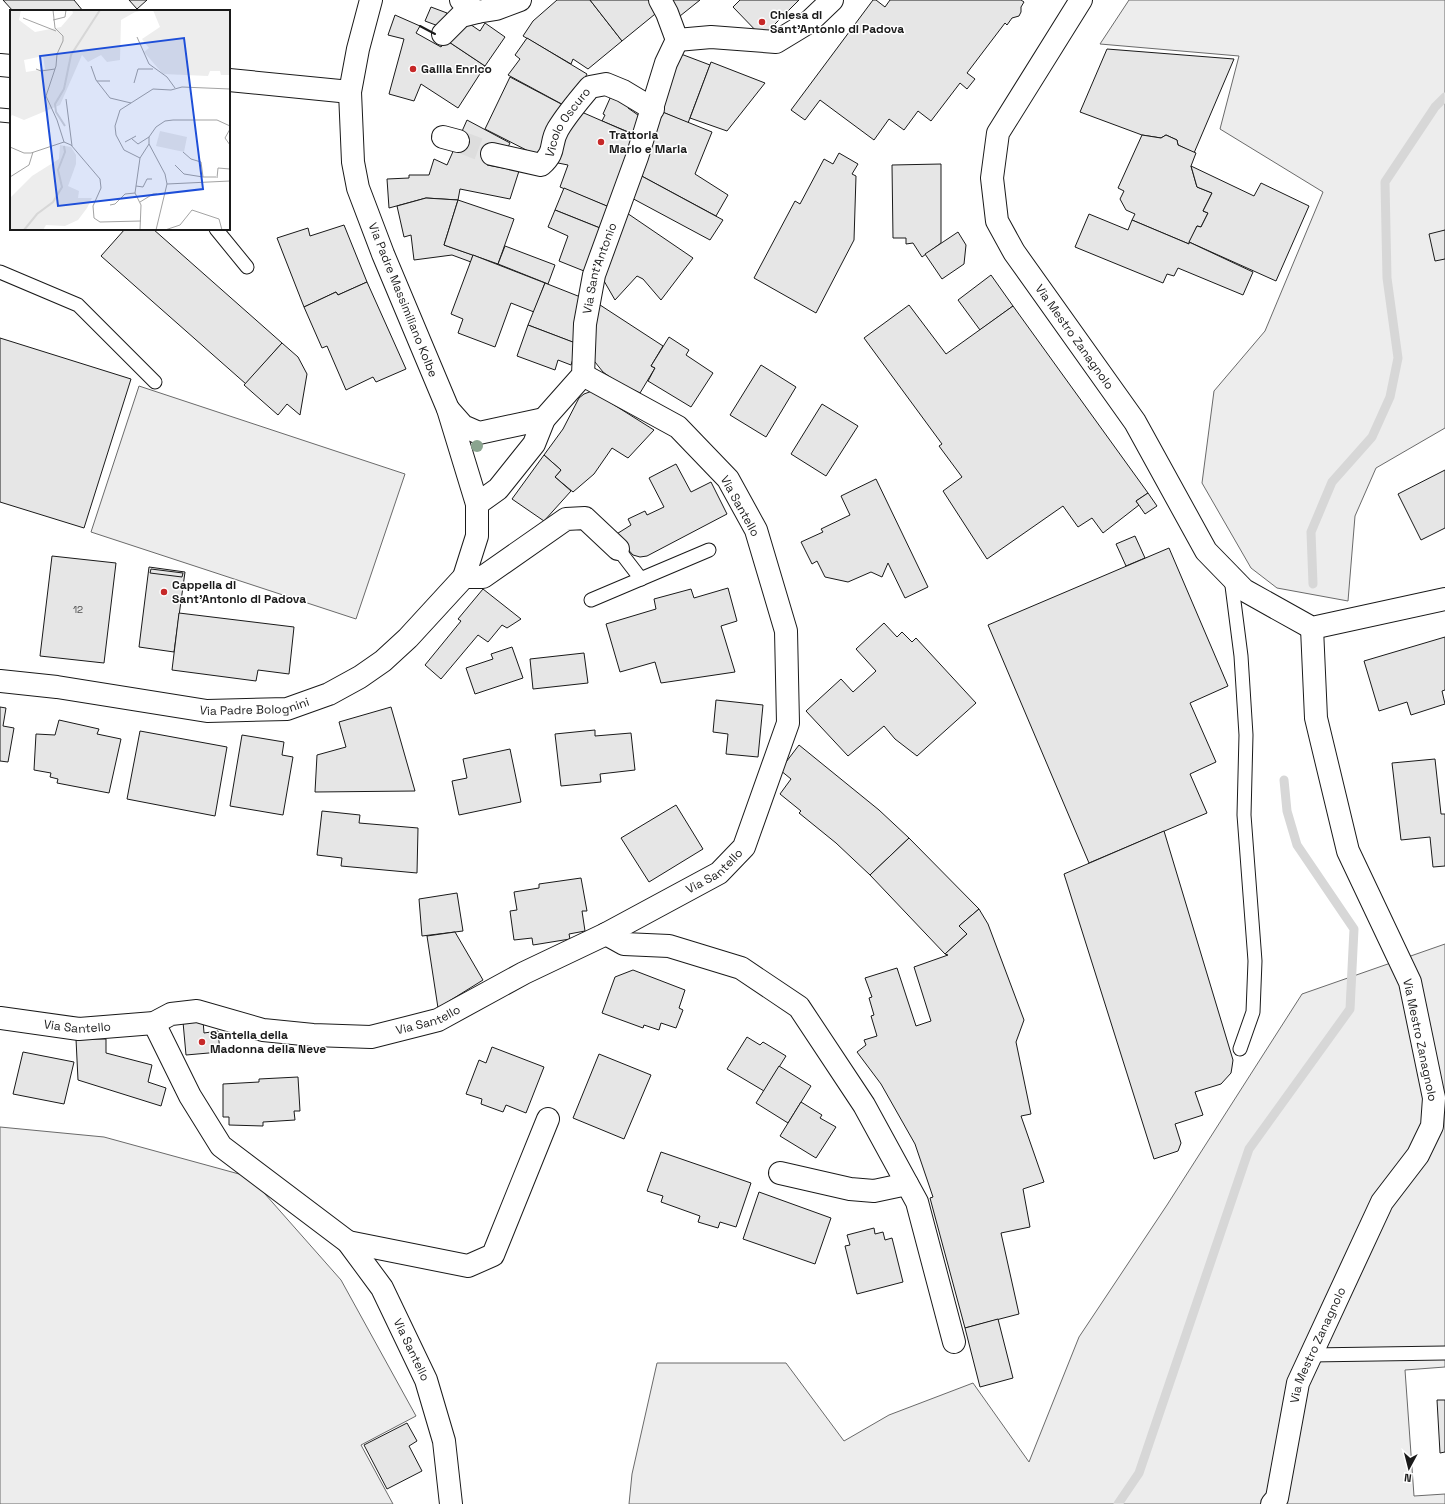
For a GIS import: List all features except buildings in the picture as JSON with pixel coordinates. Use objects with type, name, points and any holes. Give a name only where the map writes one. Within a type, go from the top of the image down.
[{"type":"street","name":"Via Padre Massimiliano Kolbe","points":[[371,0],[358,49],[350,92],[353,162],[358,188],[383,254],[448,409],[477,504]]},
{"type":"street","points":[[443,34],[469,6],[496,9],[520,0]]},
{"type":"street","points":[[664,7],[677,40],[711,37],[776,42],[809,22],[832,0]]},
{"type":"street","name":"Via Mestro Zanagnolo","points":[[1081,0],[998,133],[992,178],[997,221],[1014,252],[1135,422],[1206,551],[1244,590],[1312,628],[1316,718],[1348,851],[1410,982],[1434,1098],[1432,1126],[1418,1155],[1382,1202],[1298,1383],[1277,1498],[1272,1504]]},
{"type":"street","name":"Via Sant'Antonio","points":[[583,375],[585,324],[594,275],[653,109],[666,63],[677,40]]},
{"type":"street","points":[[0,65],[10,66]]},
{"type":"street","points":[[235,81],[350,92]]},
{"type":"street","name":"Vicolo Oscuro","points":[[492,154],[541,164],[550,157],[557,131],[568,114],[590,87],[606,84],[623,91],[653,109]]},
{"type":"street","points":[[477,504],[498,489],[534,444],[544,419],[583,375]]},
{"type":"street","name":"Via Santello","points":[[0,1018],[79,1029],[154,1023],[171,1014],[197,1011],[263,1030],[313,1035],[371,1037],[438,1020],[524,973],[606,934],[719,873],[744,848],[788,723],[786,630],[756,530],[728,479],[678,427],[583,375]]},
{"type":"street","points":[[448,409],[463,426],[479,433],[544,419]]},
{"type":"street","name":"Via Padre Bolognini","points":[[0,681],[58,687],[207,711],[287,709],[329,694],[360,677],[384,661],[408,638],[464,577],[477,536],[477,504]]},
{"type":"street","points":[[464,577],[483,577],[566,519],[586,518],[618,549]]},
{"type":"street","points":[[1312,628],[1445,599]]},
{"type":"street","points":[[606,934],[624,944],[668,946],[741,968],[799,1007],[864,1105],[917,1202],[954,1342]]},
{"type":"street","name":"Via Santello","points":[[154,1023],[190,1096],[222,1146],[348,1242],[382,1288],[426,1380],[444,1441],[451,1504]]},
{"type":"street","points":[[348,1242],[468,1266],[493,1255],[548,1119]]},
{"type":"street","points":[[780,1172],[850,1189],[874,1191],[906,1184]]},
{"type":"lane","points":[[0,115],[10,116]]},
{"type":"lane","points":[[217,230],[247,267]]},
{"type":"lane","points":[[0,272],[78,305],[156,382]]},
{"type":"lane","points":[[618,549],[641,579]]},
{"type":"lane","points":[[590,600],[709,550]]},
{"type":"lane","points":[[1230,576],[1241,656],[1245,719],[1244,815],[1255,962],[1253,1012],[1240,1049]]},
{"type":"lane","points":[[1310,1355],[1445,1353]]},
{"type":"shaded area","points":[[1129,0],[1445,0],[1445,428],[1376,468],[1355,516],[1348,601],[1277,588],[1251,568],[1202,483],[1214,391],[1265,331],[1323,192],[1220,129],[1239,56],[1100,44]]},
{"type":"shaded area","points":[[139,386],[405,474],[356,619],[91,532]]},
{"type":"shaded area","points":[[1445,944],[1445,1367],[1405,1370],[1414,1496],[1445,1494],[1445,1504],[629,1504],[632,1474],[657,1363],[786,1363],[844,1441],[889,1415],[973,1383],[1029,1462],[1079,1337],[1167,1205],[1302,994]]},
{"type":"shaded area","points":[[0,1127],[104,1137],[250,1177],[341,1280],[416,1416],[361,1445],[393,1504],[0,1504]]},
{"type":"waterway","points":[[1313,584],[1311,532],[1332,482],[1372,437],[1390,397],[1398,358],[1387,278],[1385,182],[1435,107],[1445,97]]},
{"type":"waterway","points":[[1118,1504],[1139,1473],[1249,1149],[1350,1009],[1354,929],[1297,845],[1287,811],[1284,780]]},
{"type":"tunnel","points":[[458,141],[492,154]]},
{"type":"wall","points":[[420,26],[435,34]]},
{"type":"place","name":"Chiesa di Sant'Antonio di Padova","points":[[762,22]]},
{"type":"place","name":"Gallia Enrico","points":[[413,69]]},
{"type":"place","name":"Trattoria Mario e Maria","points":[[601,142]]},
{"type":"place","name":"Cappella di Sant'Antonio di Padova","points":[[164,592]]},
{"type":"place","name":"Santella della Madonna della Neve","points":[[202,1042]]}]
